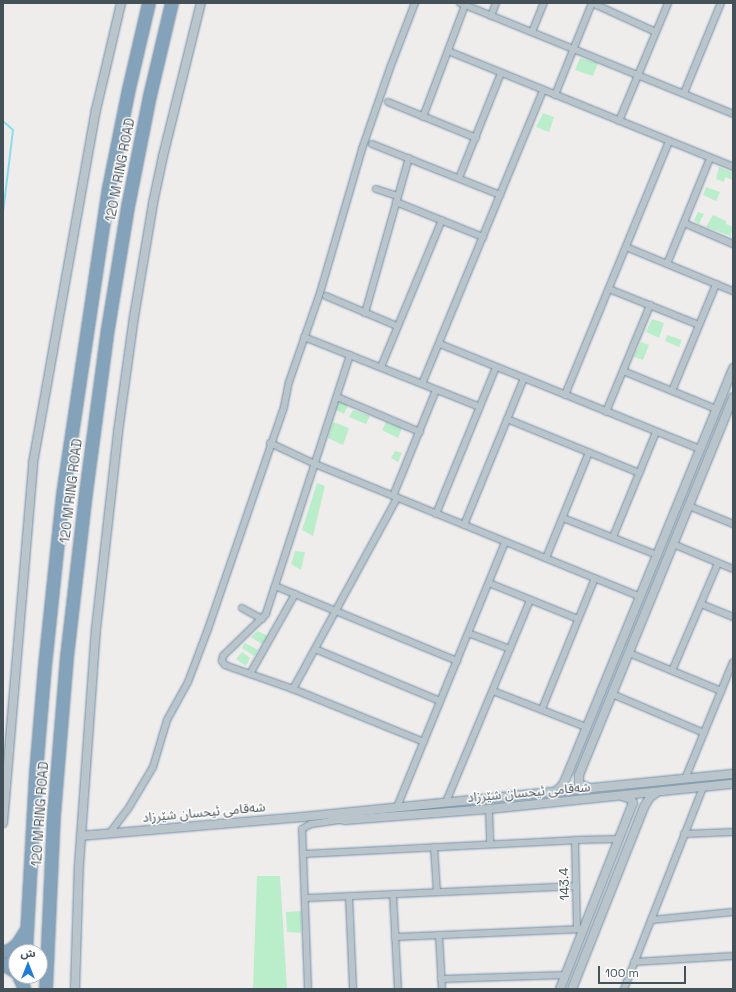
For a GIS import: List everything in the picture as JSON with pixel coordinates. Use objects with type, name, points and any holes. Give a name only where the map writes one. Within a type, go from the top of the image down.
[{"type":"highway","name":"120 M RING ROAD","points":[[26,944],[45,666],[62,495],[109,188],[129,89],[149,3]]},
{"type":"highway","name":"120 M RING ROAD","points":[[46,989],[54,815],[68,657],[86,493],[108,329],[128,207],[150,96],[172,3]]},
{"type":"highway","points":[[3,952],[9,951],[17,945],[27,930]]},
{"type":"street","points":[[3,823],[33,463],[96,110],[121,3]]},
{"type":"street","points":[[75,989],[81,836],[96,629],[118,432],[134,317],[163,156],[201,3]]},
{"type":"street","points":[[109,834],[128,809],[153,767],[167,720],[188,682],[250,508],[270,443],[284,407],[289,382],[320,293],[367,135],[390,68],[415,3]]},
{"type":"street","points":[[491,16],[496,3]]},
{"type":"street","points":[[532,32],[544,3]]},
{"type":"street","points":[[555,95],[592,3],[656,32]]},
{"type":"street","points":[[619,121],[668,3]]},
{"type":"street","points":[[684,93],[721,3]]},
{"type":"street","points":[[423,117],[448,52],[462,4],[733,114]]},
{"type":"street","points":[[448,52],[733,167]]},
{"type":"street","points":[[458,178],[476,138],[501,73]]},
{"type":"street","points":[[422,384],[440,344],[543,90]]},
{"type":"street","points":[[388,102],[476,138]]},
{"type":"street","points":[[565,395],[669,141]]},
{"type":"street","points":[[372,144],[500,195]]},
{"type":"street","points":[[365,313],[409,158]]},
{"type":"street","points":[[667,264],[710,158]]},
{"type":"street","points":[[376,189],[442,220],[483,237]]},
{"type":"street","points":[[381,367],[442,220]]},
{"type":"street","points":[[684,223],[733,242]]},
{"type":"street","points":[[626,247],[733,292]]},
{"type":"street","points":[[672,391],[716,284]]},
{"type":"street","points":[[609,288],[699,325]]},
{"type":"street","points":[[326,296],[397,326]]},
{"type":"street","points":[[606,412],[650,306]]},
{"type":"street","points":[[304,337],[480,407]]},
{"type":"street","points":[[440,344],[700,449]]},
{"type":"street","points":[[350,355],[266,614],[223,656],[222,661],[225,664],[293,689],[424,742]]},
{"type":"street","points":[[436,514],[496,367]]},
{"type":"street","points":[[624,371],[716,409]]},
{"type":"street","points":[[555,792],[562,786],[732,372]]},
{"type":"street","points":[[464,525],[524,378]]},
{"type":"street","points":[[293,689],[395,497],[436,390]]},
{"type":"street","points":[[337,397],[420,432]]},
{"type":"street","points":[[589,788],[579,785],[579,775],[733,397]]},
{"type":"street","points":[[507,419],[639,473]]},
{"type":"street","points":[[613,537],[656,432]]},
{"type":"street","points":[[270,443],[315,464],[639,596]]},
{"type":"street","points":[[546,558],[589,452]]},
{"type":"street","points":[[689,506],[733,524]]},
{"type":"street","points":[[563,518],[657,555]]},
{"type":"street","points":[[397,807],[506,542]]},
{"type":"street","points":[[673,544],[733,569]]},
{"type":"street","points":[[672,670],[718,563]]},
{"type":"street","points":[[542,709],[595,578]]},
{"type":"street","points":[[647,579],[657,584]]},
{"type":"street","points":[[489,583],[578,619]]},
{"type":"street","points":[[275,586],[457,660]]},
{"type":"street","points":[[250,674],[295,594]]},
{"type":"street","points":[[446,802],[530,600]]},
{"type":"street","points":[[701,604],[733,617]]},
{"type":"street","points":[[242,608],[262,619]]},
{"type":"street","points":[[468,633],[510,649]]},
{"type":"street","points":[[315,649],[440,701]]},
{"type":"street","points":[[629,653],[721,691]]},
{"type":"street","points":[[685,778],[733,662]]},
{"type":"street","points":[[493,691],[586,727]]},
{"type":"street","points":[[612,694],[704,733]]},
{"type":"street","points":[[568,771],[573,777],[579,775]]},
{"type":"street","name":"شەقامی ئیحسان شێرزاد","points":[[81,836],[329,814],[733,774]]},
{"type":"street","name":"شەقامی ئیحسان شێرزاد","points":[[329,814],[335,818],[344,820],[513,807],[733,784]]},
{"type":"street","points":[[624,989],[703,787]]},
{"type":"street","points":[[572,989],[644,807],[650,797],[657,792]]},
{"type":"street","points":[[512,796],[513,807]]},
{"type":"street","points":[[622,796],[631,799],[633,803]]},
{"type":"street","points":[[633,803],[641,802],[644,807]]},
{"type":"street","points":[[560,989],[581,929],[633,803]]},
{"type":"street","points":[[489,809],[490,844]]},
{"type":"street","points":[[308,989],[302,828],[306,825],[344,820]]},
{"type":"street","points":[[684,834],[733,832]]},
{"type":"street","points":[[303,854],[619,839]]},
{"type":"street","name":"143.4","points":[[575,840],[576,886],[581,929]]},
{"type":"street","points":[[434,847],[437,892]]},
{"type":"street","points":[[305,898],[576,886]]},
{"type":"street","points":[[393,894],[398,989]]},
{"type":"street","points":[[349,896],[353,989]]},
{"type":"street","points":[[651,920],[733,912]]},
{"type":"street","points":[[395,937],[581,929]]},
{"type":"street","points":[[439,935],[442,989]]},
{"type":"street","points":[[634,962],[733,956]]},
{"type":"street","points":[[441,979],[566,975]]},
{"type":"green space","points":[[580,58],[598,63],[593,76],[575,70]]},
{"type":"green space","points":[[543,113],[554,117],[549,132],[536,127]]},
{"type":"green space","points":[[719,167],[733,173],[733,180],[725,177],[724,182],[716,179]]},
{"type":"green space","points":[[706,187],[720,192],[716,201],[703,195]]},
{"type":"green space","points":[[698,212],[704,214],[699,224],[694,220]]},
{"type":"green space","points":[[713,215],[726,221],[726,224],[733,227],[731,236],[706,227]]},
{"type":"green space","points":[[652,319],[664,323],[659,338],[646,332]]},
{"type":"green space","points":[[667,335],[682,340],[679,347],[665,341]]},
{"type":"green space","points":[[641,342],[649,345],[643,360],[634,357]]},
{"type":"green space","points":[[338,401],[348,405],[344,414],[334,409]]},
{"type":"green space","points":[[353,410],[370,416],[366,424],[349,417]]},
{"type":"green space","points":[[333,422],[349,428],[343,445],[328,438]]},
{"type":"green space","points":[[386,422],[402,428],[398,438],[382,430]]},
{"type":"green space","points":[[395,451],[402,453],[398,462],[391,458]]},
{"type":"green space","points":[[317,483],[325,486],[313,536],[302,530]]},
{"type":"green space","points":[[295,551],[305,552],[301,570],[291,564]]},
{"type":"green space","points":[[258,631],[268,636],[262,644],[251,637]]},
{"type":"green space","points":[[245,643],[258,650],[254,656],[242,648]]},
{"type":"green space","points":[[242,652],[250,658],[246,666],[236,659]]},
{"type":"green space","points":[[257,876],[280,876],[287,989],[253,989]]},
{"type":"green space","points":[[301,911],[301,933],[287,932],[286,912]]},
{"type":"waterway","points":[[3,121],[13,130],[3,213]]}]
